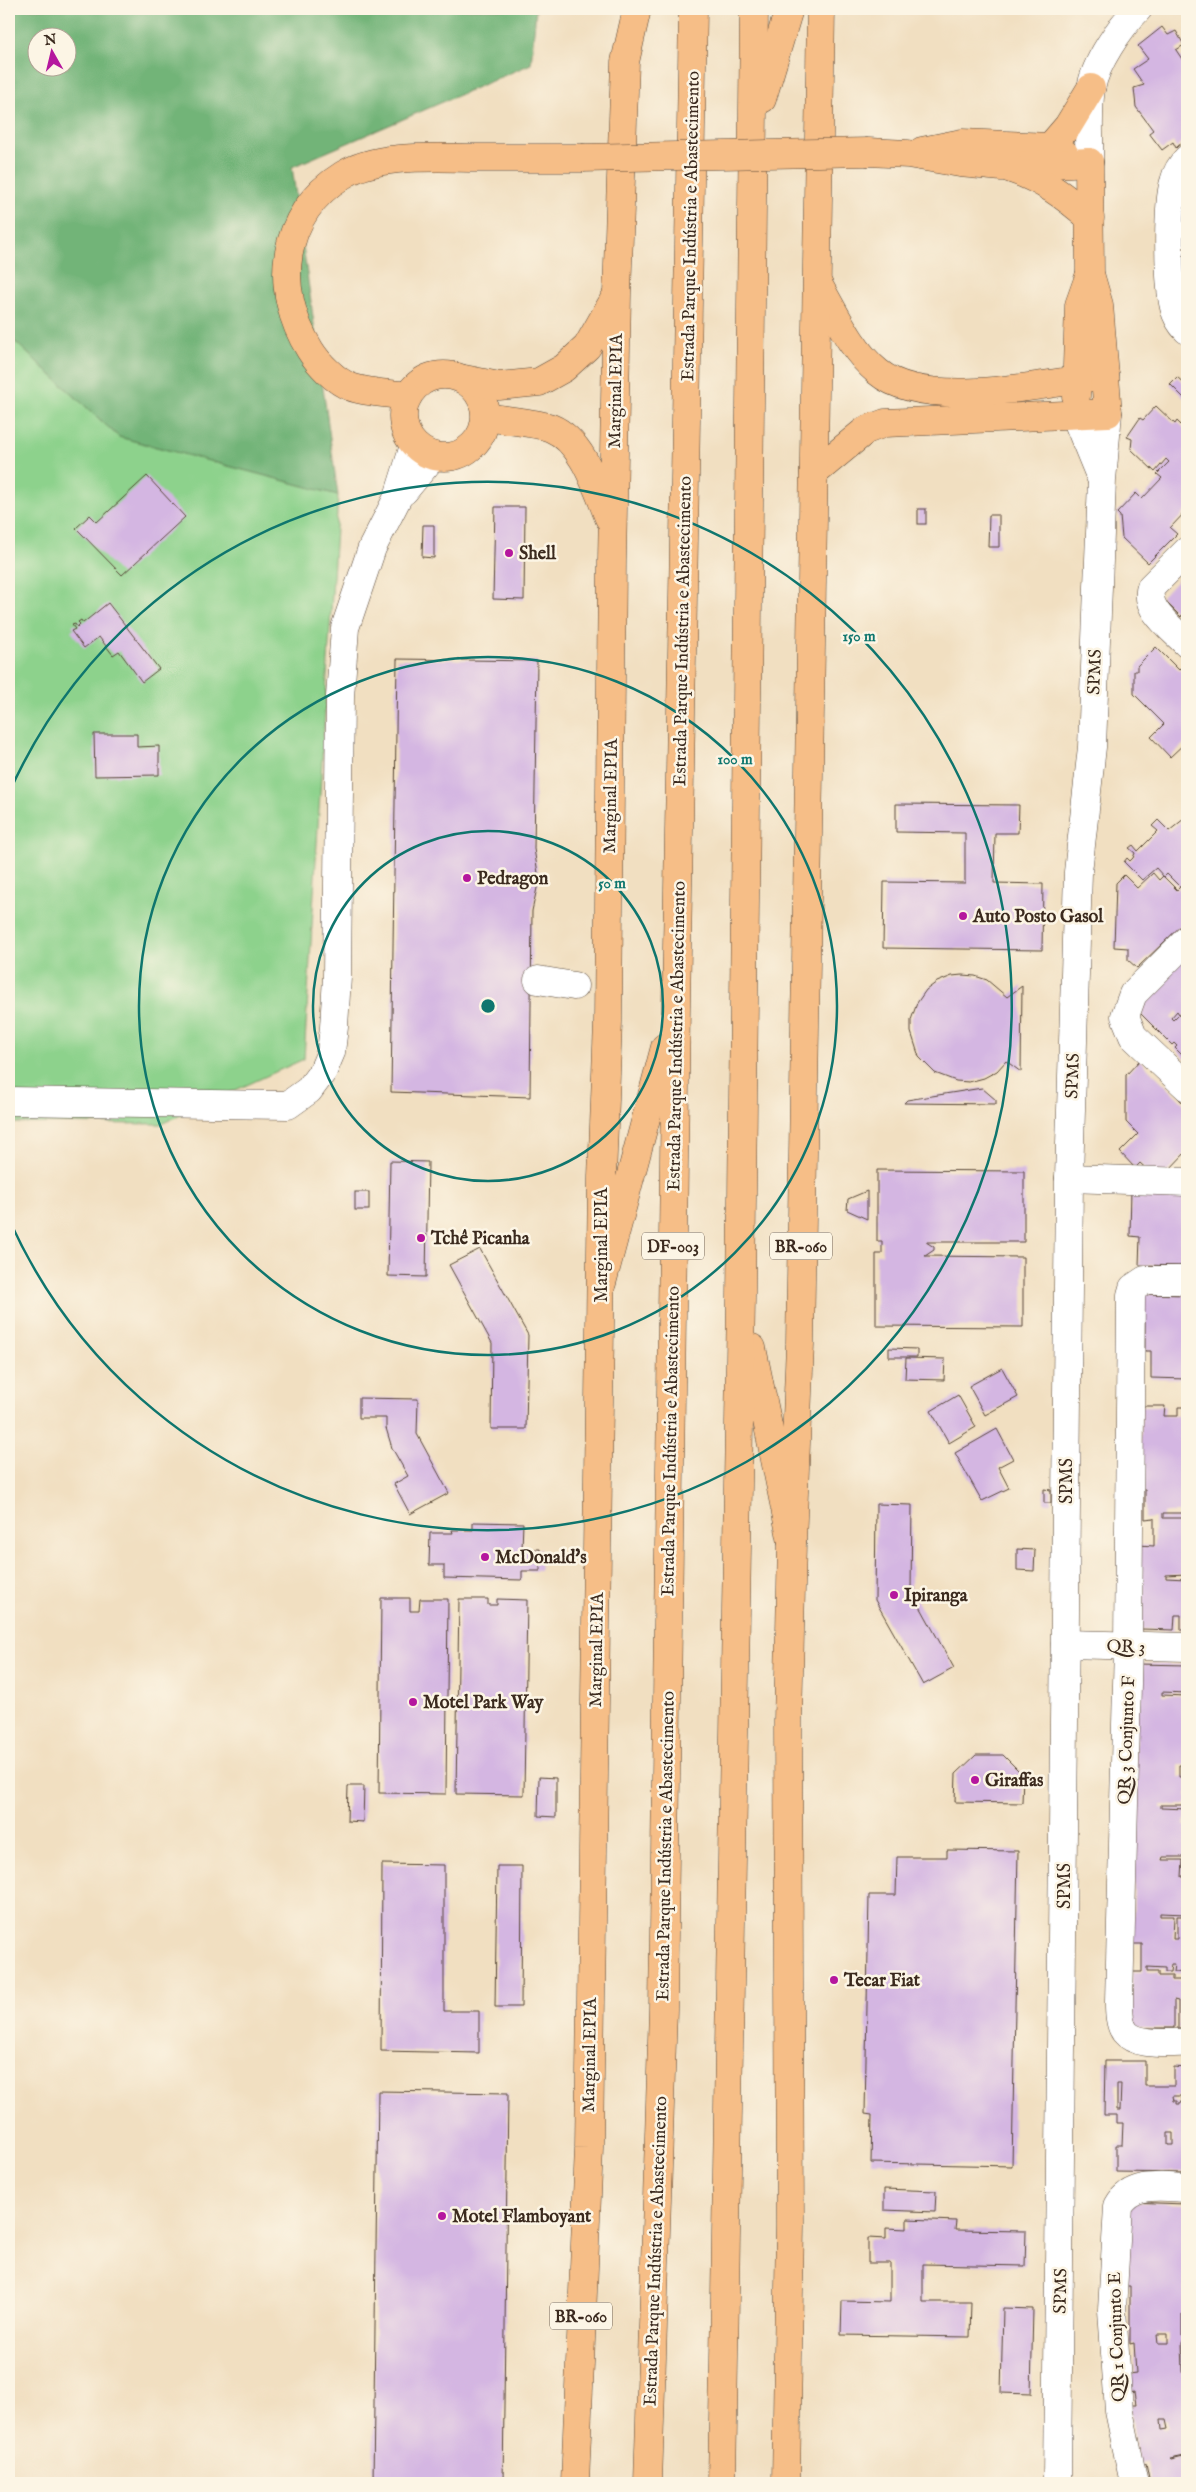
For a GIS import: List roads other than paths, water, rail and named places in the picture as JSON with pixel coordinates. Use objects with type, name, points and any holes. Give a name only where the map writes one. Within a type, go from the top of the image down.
[{"type":"main road","name":"Marginal EPIA","points":[[575,2483],[588,2148],[602,1283],[602,1177],[608,1022],[617,294],[626,62],[637,9]]},
{"type":"main road","name":"Estrada Parque Indústria e Abastecimento","points":[[648,2483],[663,2009],[676,1007],[693,9]]},
{"type":"main road","points":[[722,2483],[741,1298],[754,9]]},
{"type":"main road","points":[[753,126],[789,9]]},
{"type":"main road","name":"BR-060","points":[[786,2483],[790,2224],[788,1721],[792,1542],[800,1344],[821,9]]},
{"type":"main road","points":[[1050,147],[1068,126],[1091,88]]},
{"type":"main road","points":[[908,154],[962,143],[1050,147],[1089,162]]},
{"type":"main road","points":[[407,396],[350,387],[319,364],[298,331],[288,292],[286,264],[291,240],[310,201],[344,174],[372,163],[417,158],[582,158],[868,152],[908,154],[960,164],[1002,166],[1089,162]]},
{"type":"main road","points":[[814,473],[866,430],[885,423],[1108,413],[1098,305],[1090,274],[1089,162]]},
{"type":"main road","points":[[1002,166],[1028,175],[1045,184],[1067,198],[1090,218]]},
{"type":"main road","points":[[1076,415],[1078,305],[1090,274]]},
{"type":"main road","points":[[818,284],[863,357],[878,372],[893,383],[921,391],[1007,391],[1105,375]]},
{"type":"main road","points":[[464,380],[476,389],[483,402],[486,417],[481,435],[469,449],[452,457],[424,451],[404,431],[402,413],[407,396],[418,383],[432,376],[448,374],[464,380],[499,386],[538,382],[564,368],[587,347],[602,325],[617,294]]},
{"type":"main road","points":[[1041,385],[1065,364],[1077,336]]},
{"type":"main road","points":[[486,417],[552,428],[573,445],[587,466],[613,529]]},
{"type":"main road","points":[[602,1283],[676,1007]]},
{"type":"main road","points":[[741,1298],[792,1542]]},
{"type":"street","points":[[1089,162],[1091,88],[1106,51],[1119,31],[1138,9]]},
{"type":"street","points":[[1187,159],[1180,168],[1173,184],[1170,276],[1174,307],[1178,320],[1187,330]]},
{"type":"street","name":"SPMS","points":[[1057,2483],[1069,1178],[1078,872],[1092,747],[1102,480],[1108,413]]},
{"type":"street","name":"SPMS","points":[[1076,415],[1102,480]]},
{"type":"street","points":[[9,1101],[288,1105],[310,1090],[323,1071],[331,1052],[337,977],[340,697],[346,628],[354,596],[372,548],[424,451]]},
{"type":"street","points":[[1187,551],[1151,587],[1149,593],[1153,608],[1187,644]]},
{"type":"street","points":[[1187,940],[1133,994],[1125,1016],[1133,1036],[1187,1087]]},
{"type":"street","points":[[538,980],[574,986]]},
{"type":"street","points":[[1069,1178],[1187,1182]]},
{"type":"street","name":"QR 3 Conjunto F","points":[[1187,1280],[1145,1280],[1133,1288],[1131,1294],[1128,1645],[1119,2001],[1120,2019],[1124,2032],[1140,2040],[1187,2043]]},
{"type":"street","name":"QR 3","points":[[1066,1644],[1187,1647]]},
{"type":"street","name":"QR 1 Conjunto E","points":[[1134,2483],[1119,2411],[1112,2310],[1118,2206],[1131,2191],[1146,2187],[1187,2188]]},
{"type":"place","name":"Shell","points":[[509,553]]},
{"type":"place","name":"Pedragon","points":[[467,878]]},
{"type":"place","name":"Auto Posto Gasol","points":[[963,916]]},
{"type":"place","name":"Tchê Picanha","points":[[421,1238]]},
{"type":"place","name":"McDonald's","points":[[485,1557]]},
{"type":"place","name":"Ipiranga","points":[[894,1595]]},
{"type":"place","name":"Motel Park Way","points":[[413,1702]]},
{"type":"place","name":"Giraffas","points":[[975,1780]]},
{"type":"place","name":"Tecar Fiat","points":[[834,1980]]},
{"type":"place","name":"Motel Flamboyant","points":[[442,2216]]}]
